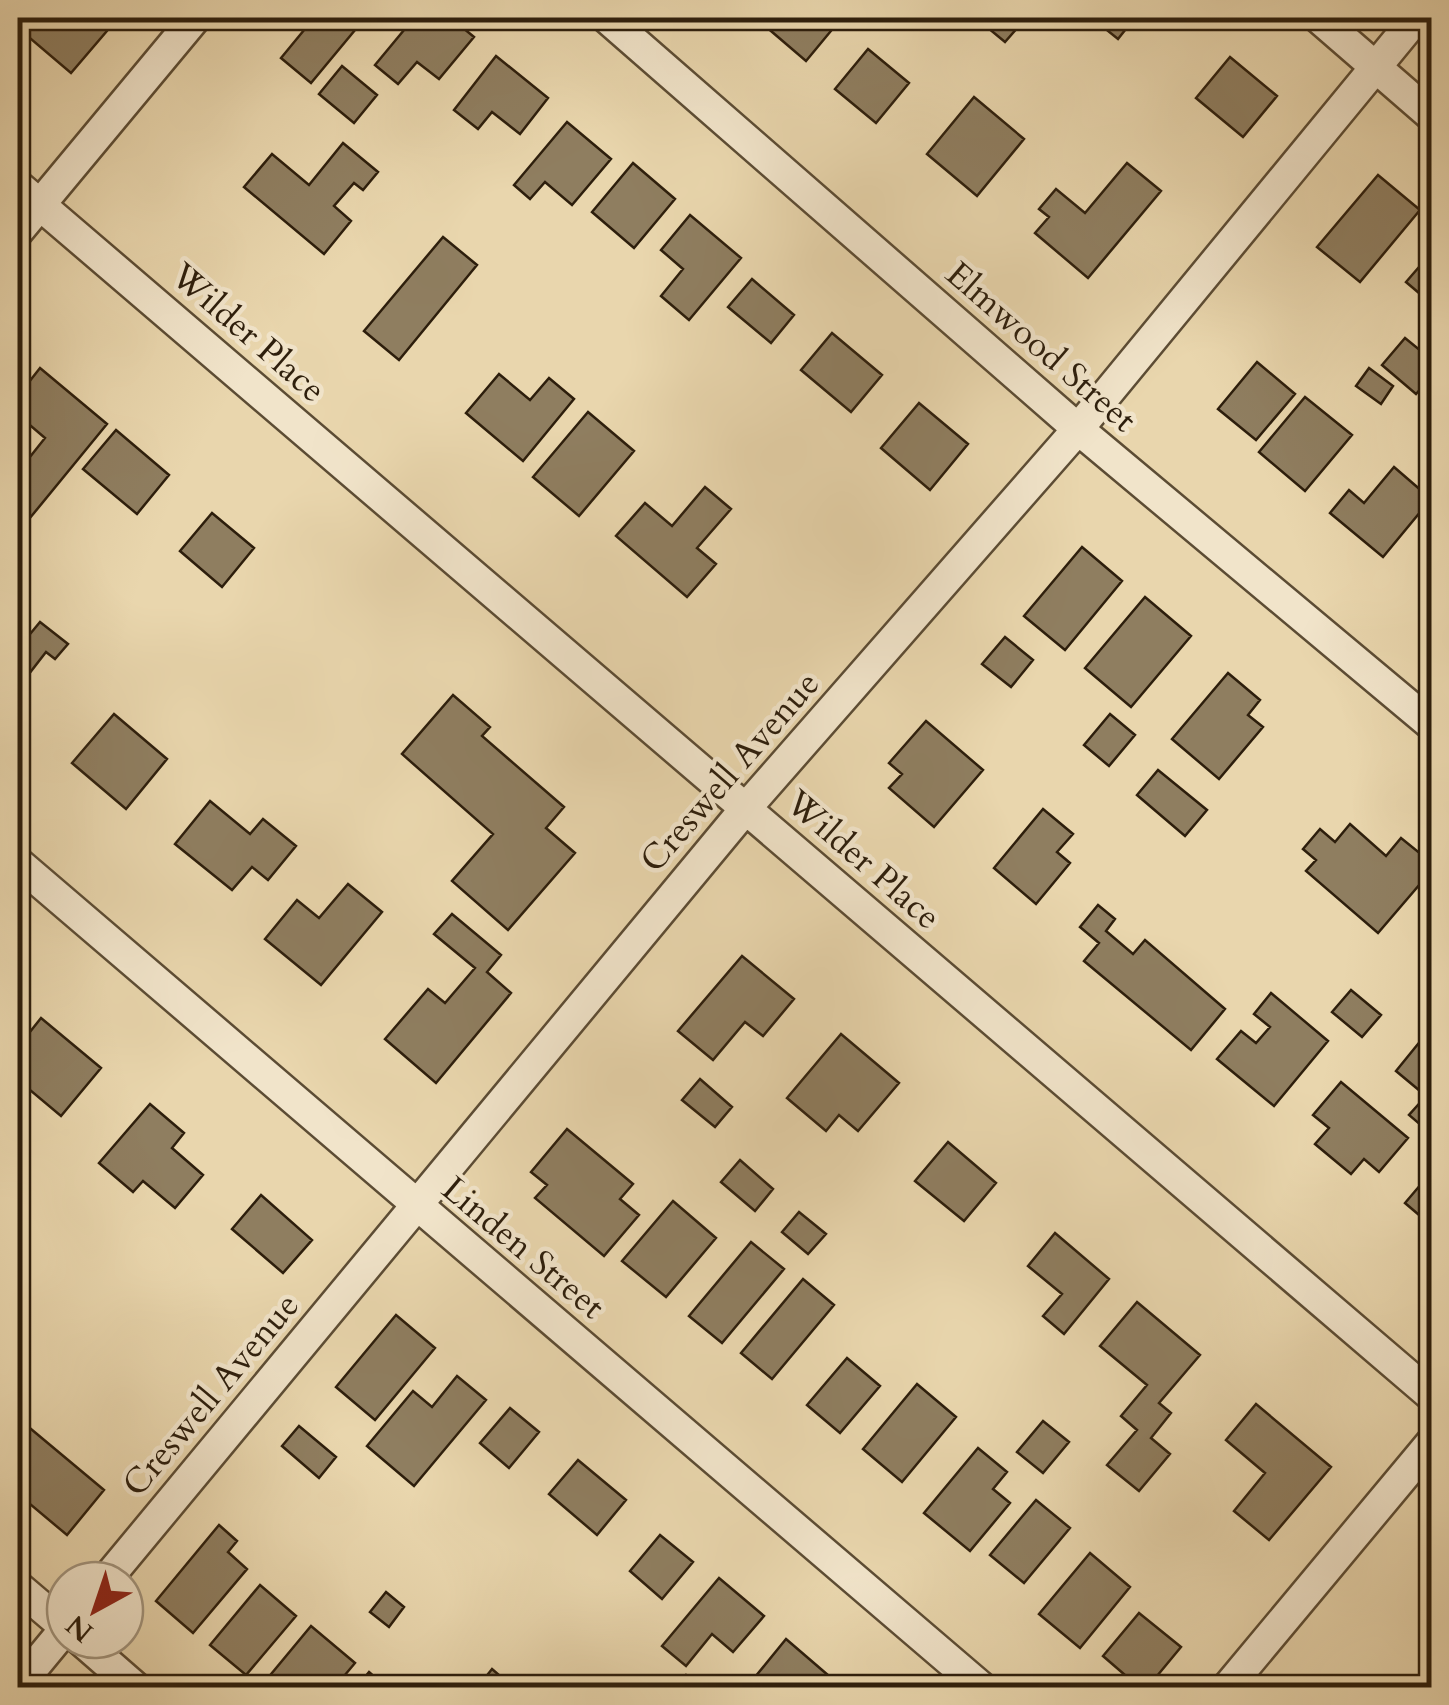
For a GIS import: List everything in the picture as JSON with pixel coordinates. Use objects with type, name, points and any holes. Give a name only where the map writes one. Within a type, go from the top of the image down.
[{"type":"street","points":[[18,232],[28,195],[195,18]]},
{"type":"street","name":"Elmwood Street","points":[[608,18],[1078,430],[1432,725]]},
{"type":"street","points":[[1318,18],[1432,116]]},
{"type":"street","name":"Creswell Avenue","points":[[123,1560],[746,808],[1078,430],[1416,18]]},
{"type":"street","name":"Wilder Place","points":[[28,195],[1432,1396]]},
{"type":"street","name":"Linden Street","points":[[18,864],[982,1688]]},
{"type":"street","points":[[1227,1688],[1432,1442]]},
{"type":"street","points":[[18,1587],[45,1611]]},
{"type":"street","points":[[18,1686],[45,1653]]},
{"type":"street","points":[[103,1660],[136,1688]]},
{"type":"building","points":[[18,18],[118,18],[71,73],[18,28]]},
{"type":"building","points":[[314,18],[365,18],[311,83],[281,58]]},
{"type":"building","points":[[414,18],[451,18],[474,37],[439,79],[417,62],[398,84],[375,65]]},
{"type":"building","points":[[770,18],[840,20],[806,61],[764,25]]},
{"type":"building","points":[[976,18],[1026,18],[1005,42]]},
{"type":"building","points":[[1092,18],[1130,18],[1133,20],[1118,39]]},
{"type":"building","points":[[868,49],[909,83],[876,123],[835,89]]},
{"type":"building","points":[[496,56],[548,98],[520,134],[492,112],[478,129],[454,110]]},
{"type":"building","points":[[1230,57],[1277,96],[1243,137],[1196,98]]},
{"type":"building","points":[[342,66],[377,95],[354,123],[319,94]]},
{"type":"building","points":[[974,97],[1024,139],[977,196],[927,154]]},
{"type":"building","points":[[567,122],[611,159],[572,205],[545,182],[530,199],[514,185]]},
{"type":"building","points":[[343,143],[378,172],[363,190],[354,183],[334,206],[351,221],[324,254],[244,187],[272,154],[309,185]]},
{"type":"building","points":[[633,163],[675,199],[634,248],[592,212]]},
{"type":"building","points":[[1127,163],[1161,191],[1088,278],[1035,233],[1049,217],[1039,209],[1056,189],[1085,213]]},
{"type":"building","points":[[1378,175],[1420,210],[1360,282],[1317,247]]},
{"type":"building","points":[[690,215],[741,258],[689,320],[661,296],[683,269],[661,250]]},
{"type":"building","points":[[443,237],[477,265],[399,360],[364,331]]},
{"type":"building","points":[[1432,252],[1432,304],[1406,282]]},
{"type":"building","points":[[752,279],[794,315],[771,343],[728,307]]},
{"type":"building","points":[[832,333],[882,375],[851,412],[801,370]]},
{"type":"building","points":[[1405,338],[1432,360],[1432,376],[1416,394],[1382,365]]},
{"type":"building","points":[[1257,362],[1295,394],[1256,440],[1218,409]]},
{"type":"building","points":[[40,368],[107,424],[25,524],[18,517],[22,497],[18,493],[18,472],[45,438],[18,415],[18,396]]},
{"type":"building","points":[[1369,368],[1393,386],[1381,404],[1356,386]]},
{"type":"building","points":[[499,374],[530,400],[549,378],[574,399],[523,461],[466,413]]},
{"type":"building","points":[[1305,397],[1352,435],[1305,491],[1259,452]]},
{"type":"building","points":[[919,403],[968,444],[930,490],[881,448]]},
{"type":"building","points":[[588,412],[634,451],[579,516],[533,477]]},
{"type":"building","points":[[116,430],[169,475],[137,514],[83,469]]},
{"type":"building","points":[[1394,467],[1431,499],[1383,557],[1330,513],[1349,490],[1364,503]]},
{"type":"building","points":[[705,487],[731,509],[697,548],[716,564],[687,597],[616,536],[645,503],[672,526]]},
{"type":"building","points":[[212,513],[254,548],[222,587],[180,551]]},
{"type":"building","points":[[1082,547],[1122,581],[1065,650],[1024,616]]},
{"type":"building","points":[[1145,597],[1191,636],[1131,707],[1085,668]]},
{"type":"building","points":[[40,622],[68,644],[55,659],[46,652],[18,688],[18,642],[21,645]]},
{"type":"building","points":[[1005,637],[1033,660],[1011,687],[982,664]]},
{"type":"building","points":[[1228,673],[1260,700],[1248,715],[1263,727],[1219,779],[1172,739]]},
{"type":"building","points":[[453,695],[490,727],[482,736],[564,807],[546,828],[575,853],[508,930],[452,881],[493,834],[402,754]]},
{"type":"building","points":[[114,714],[167,759],[126,809],[72,763]]},
{"type":"building","points":[[1110,714],[1135,735],[1109,766],[1084,745]]},
{"type":"building","points":[[926,721],[983,770],[934,827],[889,788],[902,774],[889,763]]},
{"type":"building","points":[[1158,770],[1207,810],[1185,836],[1137,795]]},
{"type":"building","points":[[210,801],[250,834],[263,819],[296,846],[268,880],[252,867],[232,890],[175,844]]},
{"type":"building","points":[[1043,809],[1073,834],[1057,852],[1070,863],[1036,904],[994,868]]},
{"type":"building","points":[[1350,824],[1386,856],[1401,838],[1432,863],[1432,870],[1378,933],[1306,871],[1316,860],[1303,849],[1320,829],[1335,842]]},
{"type":"building","points":[[348,884],[382,912],[321,985],[265,939],[297,900],[319,918]]},
{"type":"building","points":[[1098,905],[1115,919],[1106,931],[1133,954],[1145,940],[1225,1009],[1191,1050],[1084,961],[1099,943],[1080,927]]},
{"type":"building","points":[[452,914],[501,955],[487,972],[511,993],[436,1083],[385,1039],[428,989],[445,1003],[475,968],[434,934]]},
{"type":"building","points":[[742,956],[794,999],[763,1036],[745,1022],[713,1060],[678,1031]]},
{"type":"building","points":[[1351,990],[1381,1015],[1362,1037],[1332,1012]]},
{"type":"building","points":[[1271,993],[1328,1041],[1274,1106],[1217,1059],[1241,1031],[1256,1043],[1270,1027],[1254,1014]]},
{"type":"building","points":[[41,1018],[101,1068],[61,1116],[18,1080],[18,1047]]},
{"type":"building","points":[[841,1034],[899,1083],[858,1131],[839,1115],[826,1131],[787,1098]]},
{"type":"building","points":[[1418,1044],[1432,1055],[1429,1132],[1409,1115],[1426,1096],[1396,1071]]},
{"type":"building","points":[[700,1079],[732,1107],[715,1127],[682,1100]]},
{"type":"building","points":[[1341,1082],[1408,1138],[1379,1172],[1364,1159],[1351,1174],[1315,1144],[1329,1128],[1313,1115]]},
{"type":"building","points":[[150,1104],[184,1133],[172,1148],[203,1175],[175,1208],[143,1181],[133,1192],[99,1163]]},
{"type":"building","points":[[567,1129],[633,1184],[620,1199],[639,1215],[604,1256],[535,1198],[547,1185],[531,1172]]},
{"type":"building","points":[[948,1142],[996,1183],[964,1221],[915,1181]]},
{"type":"building","points":[[740,1160],[773,1189],[755,1211],[721,1182]]},
{"type":"building","points":[[1422,1183],[1432,1192],[1432,1226],[1405,1203]]},
{"type":"building","points":[[261,1195],[312,1240],[283,1273],[232,1229]]},
{"type":"building","points":[[673,1201],[716,1238],[666,1297],[622,1261]]},
{"type":"building","points":[[799,1212],[826,1234],[808,1254],[782,1232]]},
{"type":"building","points":[[1055,1233],[1109,1279],[1064,1334],[1043,1316],[1062,1294],[1028,1266]]},
{"type":"building","points":[[751,1242],[784,1269],[722,1343],[689,1316]]},
{"type":"building","points":[[803,1279],[834,1305],[772,1379],[741,1353]]},
{"type":"building","points":[[1137,1302],[1200,1355],[1159,1403],[1171,1413],[1151,1438],[1170,1454],[1139,1491],[1107,1465],[1137,1430],[1121,1416],[1147,1385],[1100,1346]]},
{"type":"building","points":[[396,1315],[435,1348],[375,1420],[336,1387]]},
{"type":"building","points":[[847,1358],[880,1386],[840,1433],[807,1405]]},
{"type":"building","points":[[457,1376],[486,1400],[414,1486],[367,1446],[413,1391],[432,1407]]},
{"type":"building","points":[[917,1384],[956,1417],[902,1482],[863,1449]]},
{"type":"building","points":[[1256,1404],[1331,1467],[1269,1540],[1234,1511],[1265,1473],[1226,1440]]},
{"type":"building","points":[[510,1408],[539,1432],[509,1468],[480,1443]]},
{"type":"building","points":[[1043,1421],[1069,1442],[1043,1473],[1017,1452]]},
{"type":"building","points":[[25,1424],[104,1490],[67,1535],[18,1494],[18,1432]]},
{"type":"building","points":[[299,1426],[336,1457],[319,1478],[282,1446]]},
{"type":"building","points":[[978,1448],[1007,1472],[993,1489],[1010,1503],[970,1551],[924,1513]]},
{"type":"building","points":[[578,1460],[626,1500],[597,1535],[549,1494]]},
{"type":"building","points":[[1036,1500],[1070,1528],[1024,1583],[990,1555]]},
{"type":"building","points":[[219,1525],[237,1541],[228,1552],[247,1569],[193,1633],[156,1601]]},
{"type":"building","points":[[660,1535],[693,1562],[662,1599],[630,1571]]},
{"type":"building","points":[[1090,1553],[1130,1587],[1080,1648],[1039,1614]]},
{"type":"building","points":[[719,1578],[764,1616],[733,1652],[712,1634],[686,1666],[662,1646]]},
{"type":"building","points":[[260,1585],[296,1616],[246,1675],[210,1645]]},
{"type":"building","points":[[386,1592],[404,1607],[389,1627],[370,1612]]},
{"type":"building","points":[[1139,1613],[1181,1647],[1147,1688],[1140,1688],[1103,1656]]},
{"type":"building","points":[[311,1626],[355,1663],[334,1688],[262,1685]]},
{"type":"building","points":[[786,1639],[829,1676],[819,1688],[746,1688]]},
{"type":"building","points":[[492,1669],[514,1688],[477,1688]]},
{"type":"building","points":[[369,1672],[387,1688],[356,1688]]},
{"type":"building","points":[[686,1675],[701,1688],[675,1688]]}]
